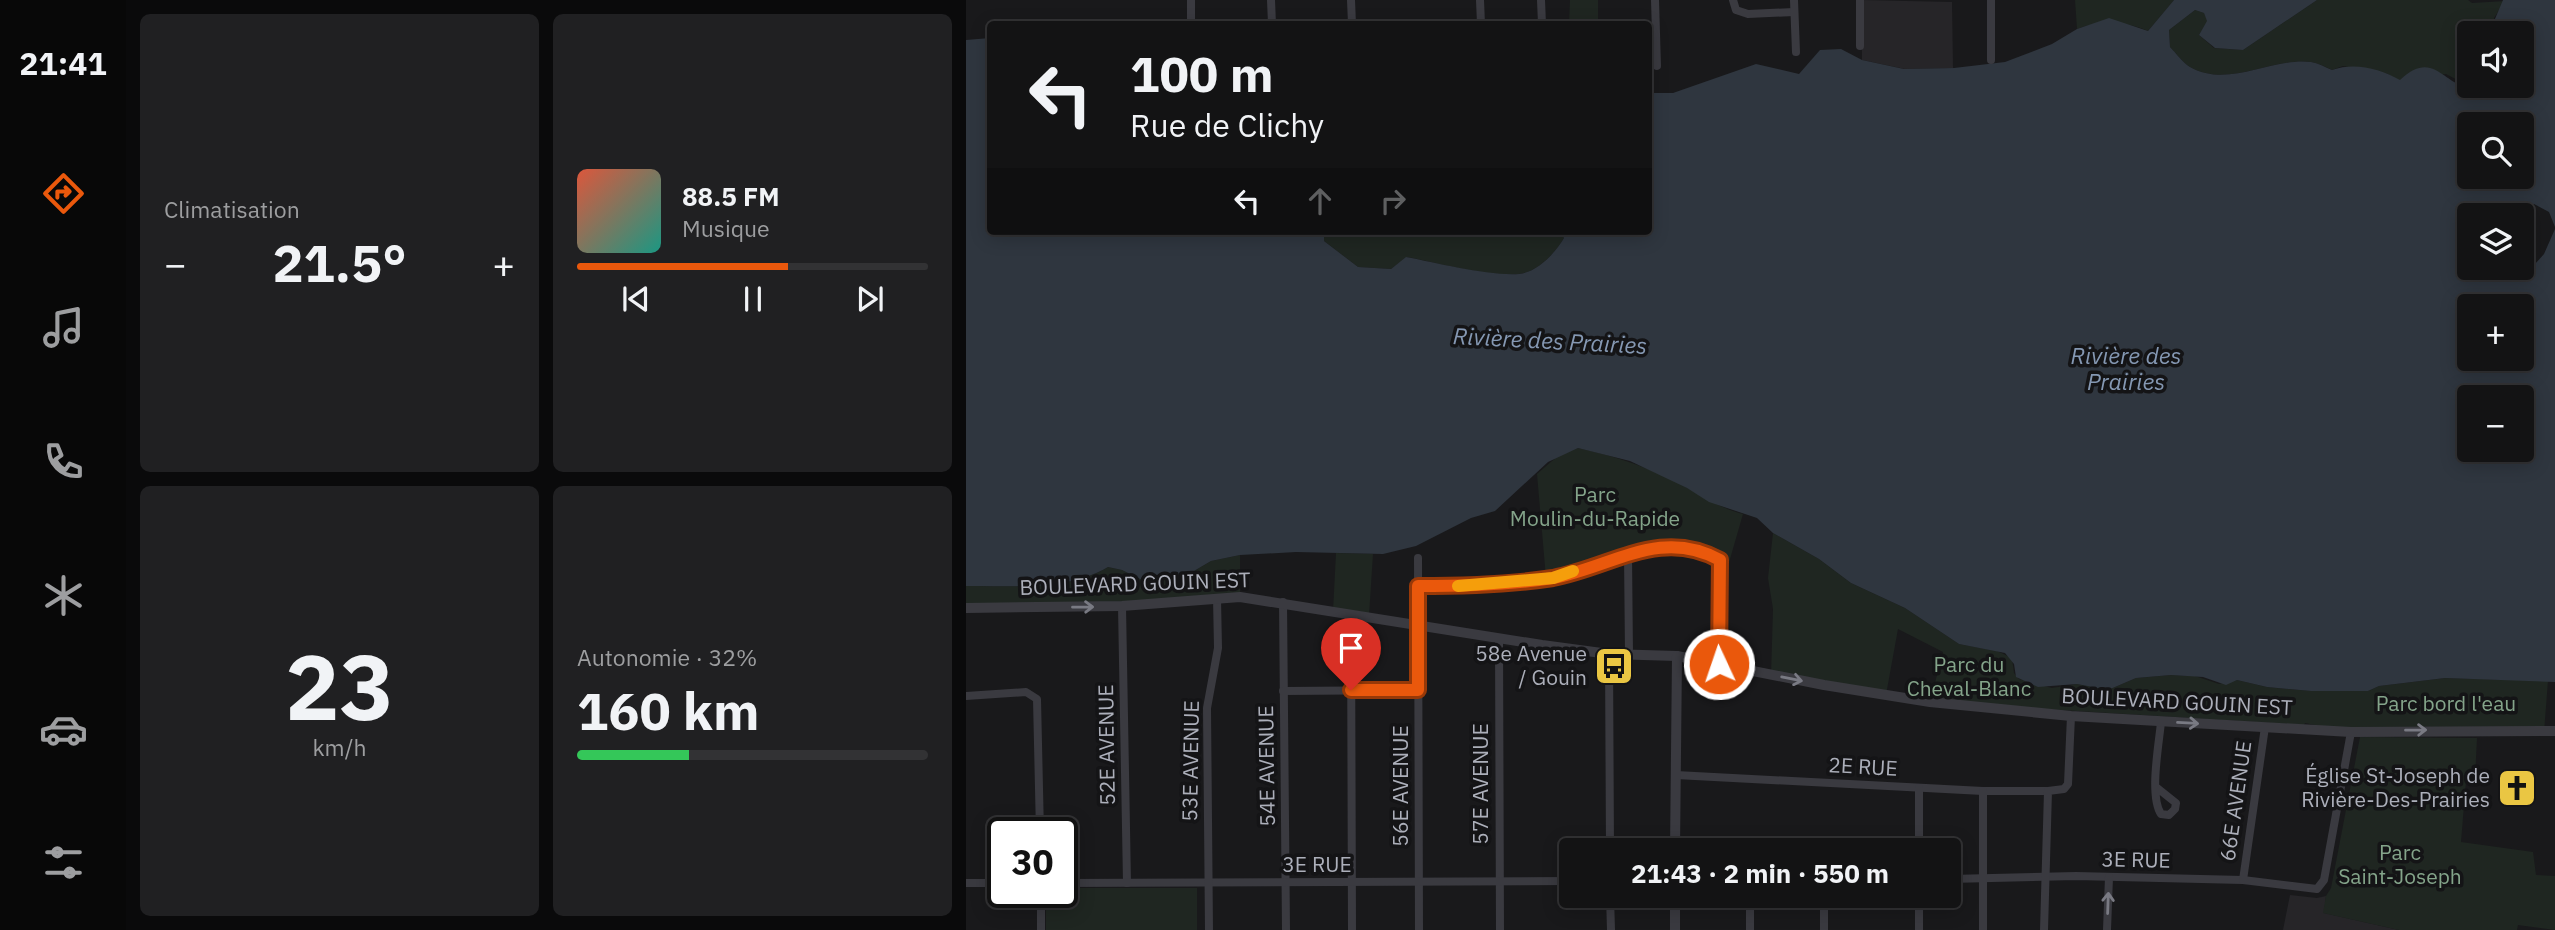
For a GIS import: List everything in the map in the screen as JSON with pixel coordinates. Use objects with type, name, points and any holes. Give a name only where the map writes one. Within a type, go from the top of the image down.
[{"type":"street","points":[[1191,0],[1191,21]]},
{"type":"street","points":[[1272,0],[1272,21]]},
{"type":"street","points":[[1351,0],[1352,21]]},
{"type":"street","points":[[1480,0],[1481,21]]},
{"type":"street","points":[[1541,0],[1542,21]]},
{"type":"street","points":[[1655,0],[1657,65]]},
{"type":"street","points":[[1733,0],[1736,10],[1744,14],[1794,12]]},
{"type":"street","points":[[1794,0],[1796,52]]},
{"type":"street","points":[[1860,0],[1860,46]]},
{"type":"street","points":[[1991,0],[1991,60]]},
{"type":"street","points":[[1418,586],[1499,585],[1553,578],[1628,554],[1681,546],[1720,560],[1719,664]]},
{"type":"street","points":[[1628,554],[1629,654]]},
{"type":"street","name":"56E AVENUE","points":[[1418,558],[1419,930]]},
{"type":"street","name":"BOULEVARD GOUIN EST","points":[[966,608],[1122,606],[1217,598],[1283,602],[1499,639],[1609,653],[1677,656],[1930,702],[2071,716],[2351,732],[2555,731]]},
{"type":"street","name":"53E AVENUE","points":[[1209,930],[1207,708],[1218,648],[1217,598]]},
{"type":"street","name":"54E AVENUE","points":[[1283,602],[1286,930]]},
{"type":"street","name":"52E AVENUE","points":[[1122,606],[1127,883]]},
{"type":"street","points":[[1351,614],[1352,930]]},
{"type":"street","name":"57E AVENUE","points":[[1499,639],[1500,930]]},
{"type":"street","points":[[1609,653],[1609,838]]},
{"type":"street","points":[[1675,838],[1677,656]]},
{"type":"street","points":[[1283,691],[1418,690]]},
{"type":"street","points":[[966,696],[1026,692],[1037,699],[1040,817]]},
{"type":"street","points":[[2044,930],[2048,791],[2064,789],[2068,784],[2071,716]]},
{"type":"street","points":[[2156,787],[2161,722]]},
{"type":"street","name":"66E AVENUE","points":[[2243,880],[2265,727]]},
{"type":"street","name":"3E RUE","points":[[1961,878],[2243,880],[2320,888],[2351,732]]},
{"type":"street","name":"2E RUE","points":[[1676,775],[1983,791],[2048,791]]},
{"type":"street","points":[[1919,788],[1919,838]]},
{"type":"street","points":[[1983,791],[1983,930]]},
{"type":"street","points":[[2107,930],[2109,877]]},
{"type":"street","name":"3E RUE","points":[[1078,883],[1559,881]]},
{"type":"street","points":[[966,883],[987,883]]},
{"type":"street","points":[[1041,908],[1041,930]]},
{"type":"street","points":[[1610,908],[1611,930]]},
{"type":"street","points":[[1675,908],[1675,930]]},
{"type":"street","points":[[1750,908],[1750,930]]},
{"type":"street","points":[[1824,908],[1824,930]]},
{"type":"street","points":[[1919,908],[1919,930]]},
{"type":"shaded area","points":[[1862,0],[1952,2],[1953,68],[1905,69],[1862,60]]},
{"type":"shaded area","points":[[2290,895],[2317,898],[2326,896],[2324,913],[2399,930],[2283,930]]},
{"type":"green space","points":[[1570,0],[1598,0],[1598,21],[1569,21]]},
{"type":"green space","points":[[2075,0],[2174,0],[2148,31],[2112,23],[2077,29]]},
{"type":"green space","points":[[2317,0],[2468,0],[2472,3],[2505,1],[2494,21],[2457,21],[2457,80],[2446,74],[2400,81],[2388,74],[2343,66],[2332,70],[2311,62],[2281,64],[2235,74],[2205,73],[2187,65],[2170,47],[2169,30],[2195,10],[2204,13],[2208,21],[2199,35],[2214,48],[2243,50]]},
{"type":"green space","points":[[1324,235],[1562,235],[1564,238],[1539,266],[1519,274],[1478,272],[1407,257],[1391,269],[1358,267],[1324,241]]},
{"type":"green space","name":"Parc Moulin-du-Rapide","points":[[1578,448],[1649,469],[1715,503],[1743,514],[1728,566],[1720,560],[1681,546],[1546,578],[1537,474],[1559,455]]},
{"type":"green space","points":[[1773,533],[1819,559],[1851,583],[1905,608],[1959,644],[1997,651],[2012,658],[2014,673],[2019,679],[2052,688],[2077,684],[2108,690],[2136,678],[2171,675],[2195,676],[2219,684],[2237,680],[2267,687],[2311,691],[2368,691],[2379,686],[2445,678],[2548,681],[2544,732],[2351,732],[2305,723],[1930,702],[1943,652],[1898,629],[1886,695],[1771,675],[1773,609],[1768,578]]},
{"type":"green space","points":[[1336,553],[1373,554],[1369,616],[1333,611]]},
{"type":"green space","points":[[1240,555],[1240,597],[966,610],[966,586],[1057,584],[1092,575],[1108,567],[1122,570],[1146,582],[1182,578],[1211,561]]},
{"type":"green space","name":"Parc Saint-Joseph","points":[[2360,737],[2477,738],[2475,779],[2466,781],[2461,842],[2533,852],[2536,875],[2555,876],[2555,930],[2518,925],[2517,930],[2399,930],[2323,913],[2326,896],[2331,888]]},
{"type":"green space","points":[[1078,888],[1197,888],[1197,930],[1046,930],[1046,908],[1078,908]]},
{"type":"water","name":"Rivière des Prairies","points":[[2174,0],[2317,0],[2243,50],[2215,48],[2199,35],[2207,21],[2204,13],[2195,10],[2169,30],[2170,47],[2190,67],[2205,73],[2235,74],[2281,64],[2311,62],[2332,70],[2367,68],[2400,80],[2411,71],[2429,68],[2457,83],[2457,98],[2534,98],[2534,21],[2494,21],[2503,0],[2555,0],[2555,227],[2549,212],[2534,203],[2457,203],[2457,280],[2534,280],[2534,265],[2544,254],[2555,229],[2555,682],[2445,678],[2379,686],[2368,691],[2311,691],[2267,687],[2237,680],[2226,685],[2203,677],[2171,675],[2136,678],[2108,690],[2077,684],[2038,687],[2016,677],[2014,664],[2005,653],[1959,644],[1905,608],[1851,583],[1819,559],[1773,533],[1757,518],[1709,502],[1687,488],[1630,461],[1578,448],[1548,462],[1495,511],[1471,518],[1416,546],[1383,554],[1296,552],[1240,555],[1211,561],[1182,578],[1146,582],[1122,570],[1108,567],[1092,575],[1057,584],[966,586],[966,40],[987,38],[987,235],[1324,235],[1324,241],[1358,267],[1391,269],[1406,257],[1478,271],[1519,274],[1539,266],[1556,250],[1564,238],[1562,235],[1652,235],[1652,93],[1673,93],[1756,64],[1799,74],[1820,50],[1841,49],[1862,60],[1904,69],[1954,68],[2005,62],[2052,44],[2077,29],[2109,18],[2148,31]]},
{"type":"slow traffic","points":[[1458,586],[1499,585],[1553,578],[1573,571]]},
{"type":"place","name":"58e Avenue / Gouin","points":[[1614,666]]},
{"type":"place","name":"Église St-Joseph de Rivière-Des-Prairies","points":[[2517,788]]},
{"type":"route","points":[[1351,690],[1418,690],[1418,586],[1499,585],[1553,578],[1628,554],[1674,546],[1698,550],[1720,560],[1717,639],[1719,664]]},
{"type":"park label","name":"Parc du Cheval-Blanc","points":[[1969,677]]},
{"type":"park label","name":"Parc bord l'eau","points":[[2446,704]]}]
